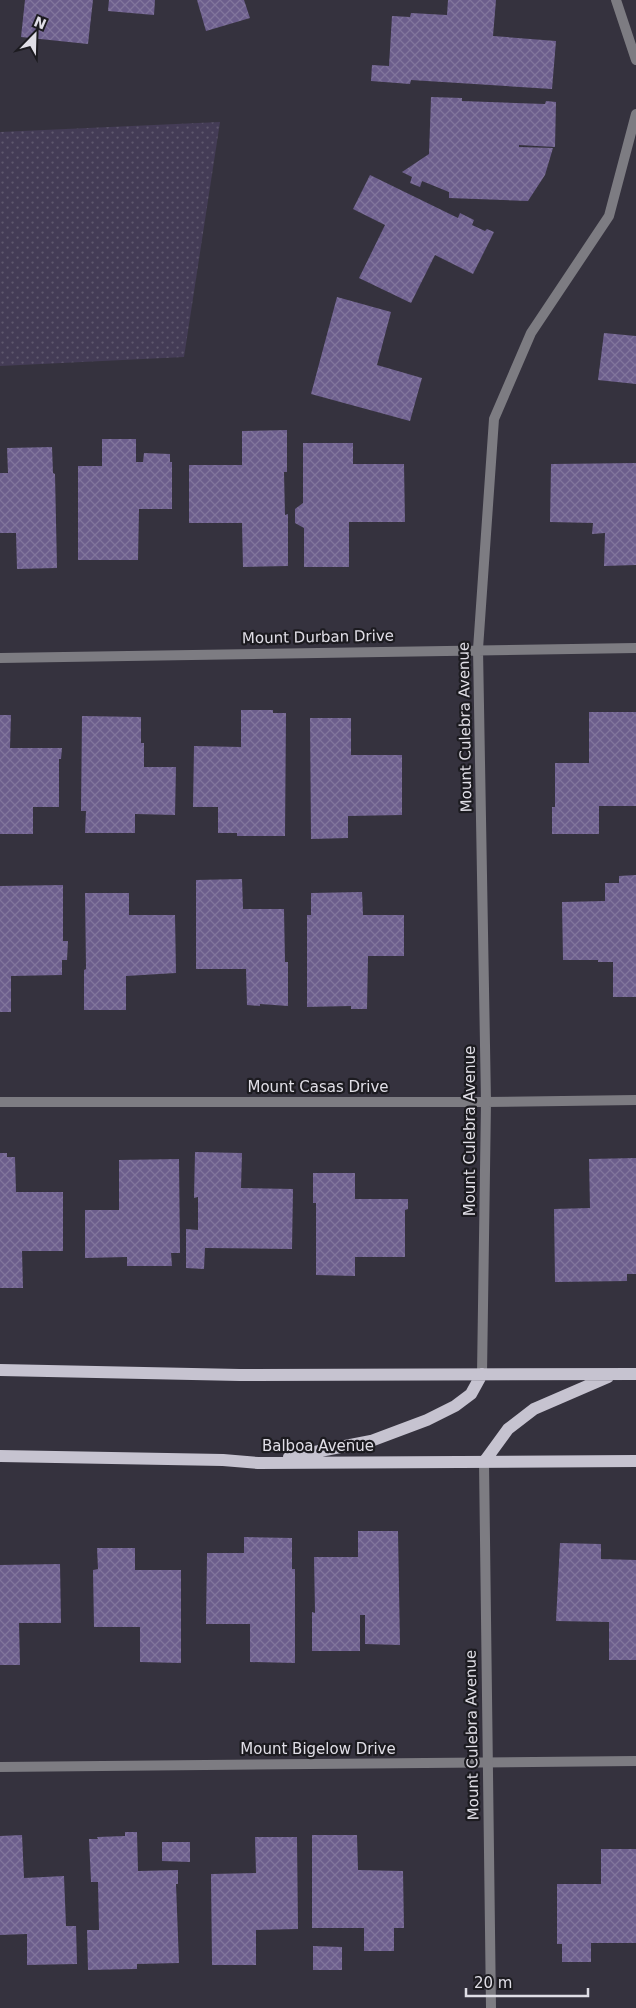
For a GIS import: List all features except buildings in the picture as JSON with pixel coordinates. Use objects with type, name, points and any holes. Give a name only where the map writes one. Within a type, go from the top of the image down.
[{"type":"main road","points":[[0,1370],[240,1375],[636,1374]]},
{"type":"main road","points":[[258,1463],[371,1441],[409,1427],[455,1406],[470,1394],[482,1374]]},
{"type":"main road","points":[[484,1462],[508,1429],[534,1409],[616,1374]]},
{"type":"main road","name":"Balboa Avenue","points":[[0,1456],[223,1460],[258,1463],[636,1461]]},
{"type":"street","points":[[616,0],[636,60]]},
{"type":"street","name":"Mount Culebra Avenue","points":[[482,1374],[486,1102],[478,649],[494,419],[531,333],[609,216],[636,114]]},
{"type":"street","name":"Mount Durban Drive","points":[[0,658],[636,648]]},
{"type":"street","name":"Mount Casas Drive","points":[[0,1102],[486,1102],[636,1100]]},
{"type":"street","name":"Mount Culebra Avenue","points":[[484,1462],[491,2008]]},
{"type":"street","name":"Mount Bigelow Drive","points":[[0,1767],[636,1761]]},
{"type":"shaded area","points":[[220,122],[184,357],[0,366],[0,132]]}]
